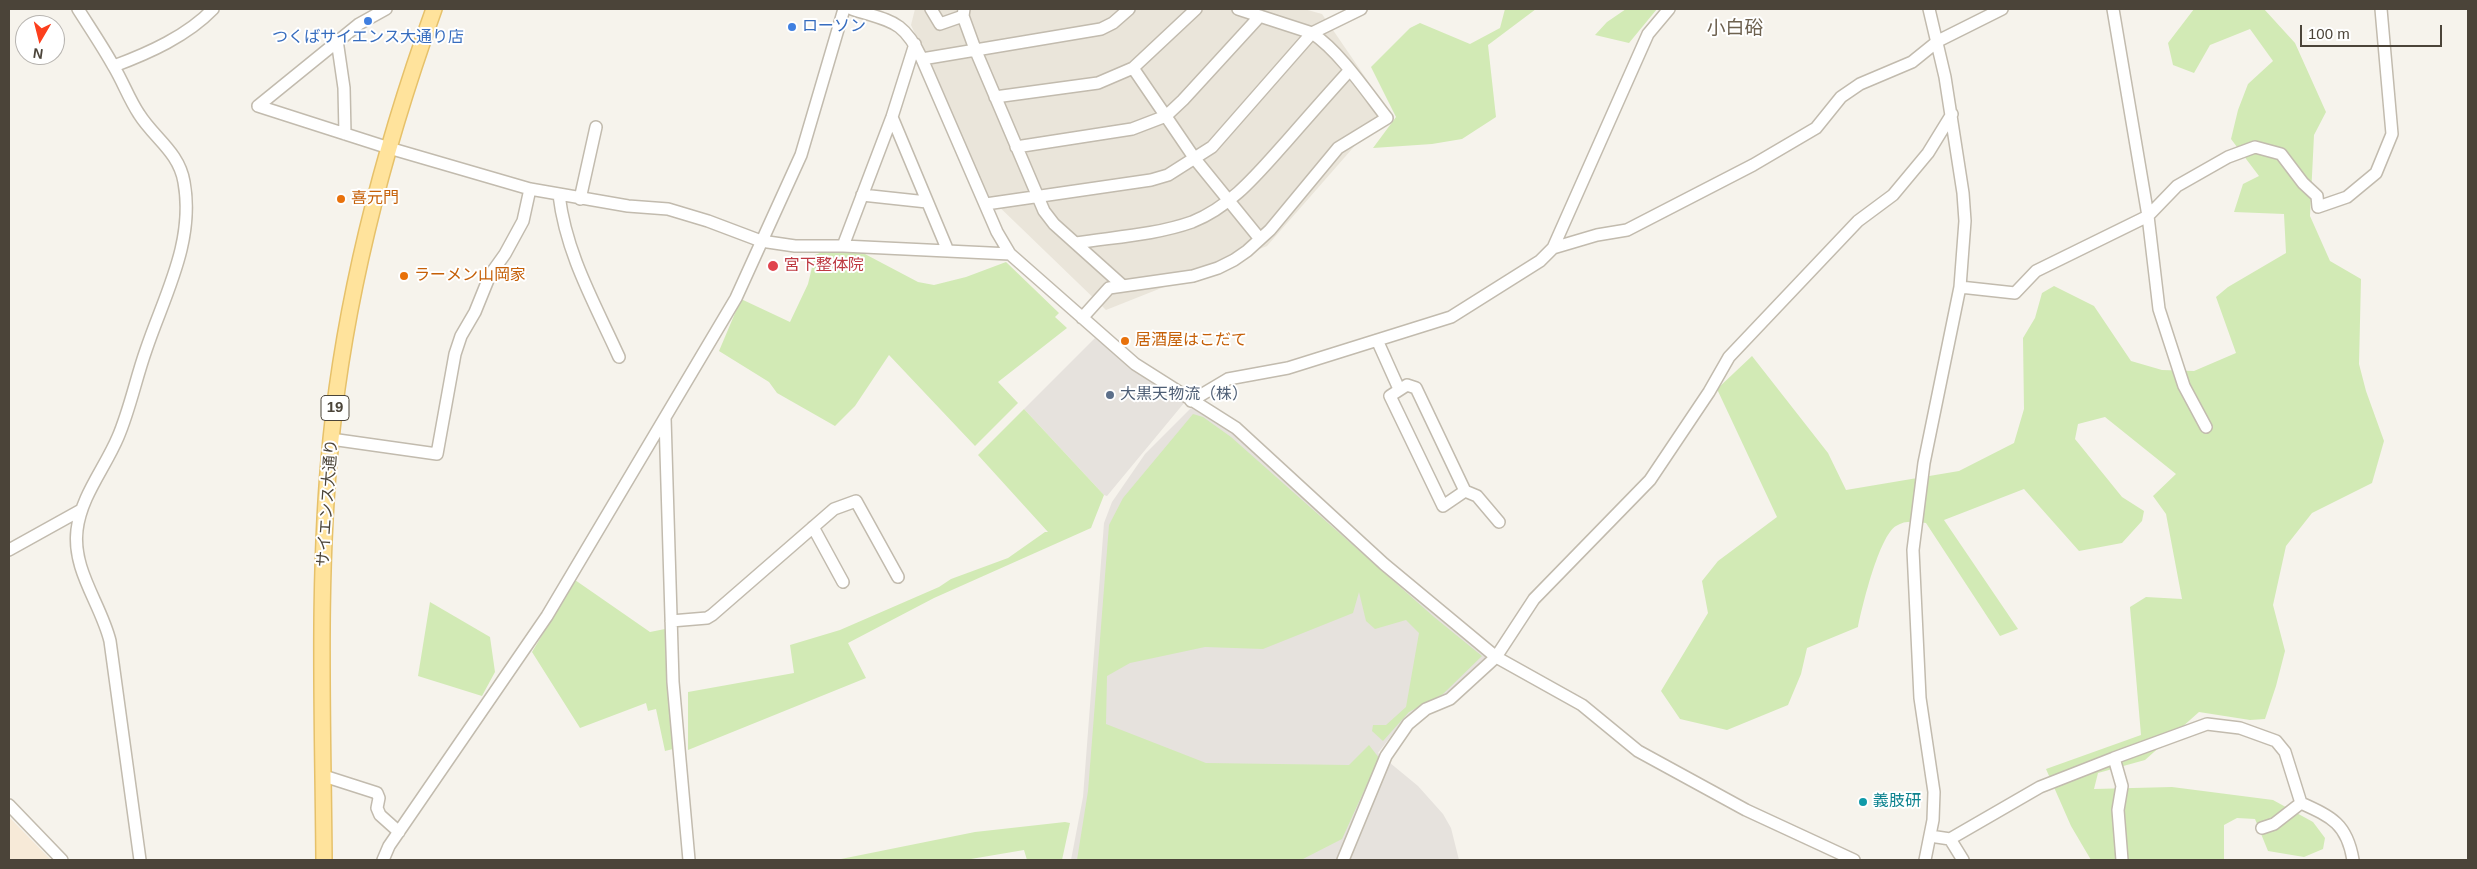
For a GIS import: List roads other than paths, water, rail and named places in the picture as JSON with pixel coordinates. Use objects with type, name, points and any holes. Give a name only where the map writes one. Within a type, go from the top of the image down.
[{"type":"main road","name":"サイエンス大通り","points":[[324,860],[324,548],[331,439],[353,294],[389,148],[413,68],[434,9]]},
{"type":"street","points":[[78,9],[114,66],[139,115],[170,149],[178,164],[184,182],[186,212],[175,274],[146,348],[118,436],[81,510],[77,530],[77,550],[86,581],[106,622],[110,641],[140,860]]},
{"type":"street","points":[[114,66],[158,47],[203,18],[213,9]]},
{"type":"street","points":[[386,9],[359,24],[337,40],[258,106],[389,148],[530,189],[628,206],[668,209],[708,221],[761,241],[795,246],[843,246],[1010,254]]},
{"type":"street","points":[[383,860],[389,846],[547,616],[736,298],[801,155],[844,9]]},
{"type":"street","points":[[852,9],[896,24],[908,32],[1010,254],[1135,364],[1191,402],[1236,428],[1384,564],[1496,657],[1582,705],[1638,751],[1746,810],[1854,860]]},
{"type":"street","points":[[931,9],[940,24],[964,12],[975,49],[1037,196],[1054,224],[1122,285]]},
{"type":"street","points":[[922,59],[1101,29],[1113,24],[1129,9]]},
{"type":"street","points":[[996,97],[1098,83],[1133,68],[1196,9]]},
{"type":"street","points":[[1082,318],[1109,288],[1193,276],[1218,268],[1247,251],[1260,239],[1338,148],[1387,118],[1349,71],[1312,33],[1238,9]]},
{"type":"street","points":[[1191,402],[1228,379],[1288,368],[1451,317],[1540,261],[1553,248],[1648,34],[1669,9]]},
{"type":"street","points":[[1925,860],[1930,836],[1934,792],[1920,698],[1913,550],[1924,463],[1960,287],[1965,243],[1965,208],[1952,114],[1938,41],[1929,9]]},
{"type":"street","points":[[1553,248],[1597,235],[1627,230],[1753,164],[1816,128],[1841,97],[1854,88],[1912,62],[1938,41],[2002,9]]},
{"type":"street","points":[[2113,9],[2148,216],[2158,309],[2184,386],[2206,426]]},
{"type":"street","points":[[1960,287],[2015,293],[2036,271],[2148,216],[2177,186],[2228,157],[2256,148],[2281,154],[2303,183],[2316,196],[2318,207],[2347,198],[2376,173],[2392,134],[2381,9]]},
{"type":"street","points":[[986,204],[1151,180],[1168,175],[1212,147],[1312,33],[1356,10]]},
{"type":"street","points":[[1016,147],[1132,129],[1166,116],[1184,100],[1260,16]]},
{"type":"street","points":[[337,40],[344,88],[345,134]]},
{"type":"street","points":[[843,246],[892,117],[915,44]]},
{"type":"street","points":[[1133,68],[1195,159],[1260,239]]},
{"type":"street","points":[[1076,242],[1149,233],[1182,225],[1211,213],[1229,201],[1248,183],[1349,71]]},
{"type":"street","points":[[1343,860],[1386,756],[1408,724],[1426,710],[1450,699],[1496,657],[1534,599],[1650,480],[1709,392],[1729,357],[1858,221],[1893,195],[1928,153],[1952,114]]},
{"type":"street","points":[[892,117],[948,251]]},
{"type":"street","points":[[580,199],[596,127]]},
{"type":"street","points":[[331,439],[437,454],[455,354],[461,336],[475,312],[490,275],[505,254],[523,221],[530,189]]},
{"type":"street","points":[[560,195],[562,218],[570,251],[619,357]]},
{"type":"street","points":[[862,196],[927,202]]},
{"type":"street","points":[[1377,340],[1399,389]]},
{"type":"street","points":[[1465,491],[1443,506],[1390,396],[1399,389],[1407,385],[1416,388],[1465,491],[1477,496],[1498,522]]},
{"type":"street","points":[[665,418],[674,692],[689,860]]},
{"type":"street","points":[[671,621],[707,618],[834,509],[856,501],[898,577]]},
{"type":"street","points":[[9,550],[81,510]]},
{"type":"street","points":[[813,527],[843,582]]},
{"type":"street","points":[[1930,836],[1950,839],[2040,787],[2207,724],[2240,728],[2276,741],[2285,752],[2301,804]]},
{"type":"street","points":[[2114,758],[2122,786],[2118,810],[2122,860]]},
{"type":"street","points":[[324,776],[377,793],[380,798],[376,808],[380,815],[399,832]]},
{"type":"street","points":[[2262,828],[2274,824],[2301,804]]},
{"type":"street","points":[[2301,804],[2330,815],[2338,823],[2349,842],[2354,860]]},
{"type":"street","points":[[9,806],[62,860]]},
{"type":"street","points":[[1950,839],[1963,860]]},
{"type":"place","name":"つくばサイエンス大通り店","points":[[368,21]]},
{"type":"place","name":"ローソン","points":[[792,27]]},
{"type":"place","name":"喜元門","points":[[341,199]]},
{"type":"place","name":"宮下整体院","points":[[773,266]]},
{"type":"place","name":"ラーメン山岡家","points":[[404,276]]},
{"type":"place","name":"居酒屋はこだて","points":[[1125,341]]},
{"type":"place","name":"大黒天物流（株）","points":[[1110,395]]},
{"type":"place","name":"義肢研","points":[[1863,802]]},
{"type":"district","name":"小白硲","points":[[1735,29]]}]
